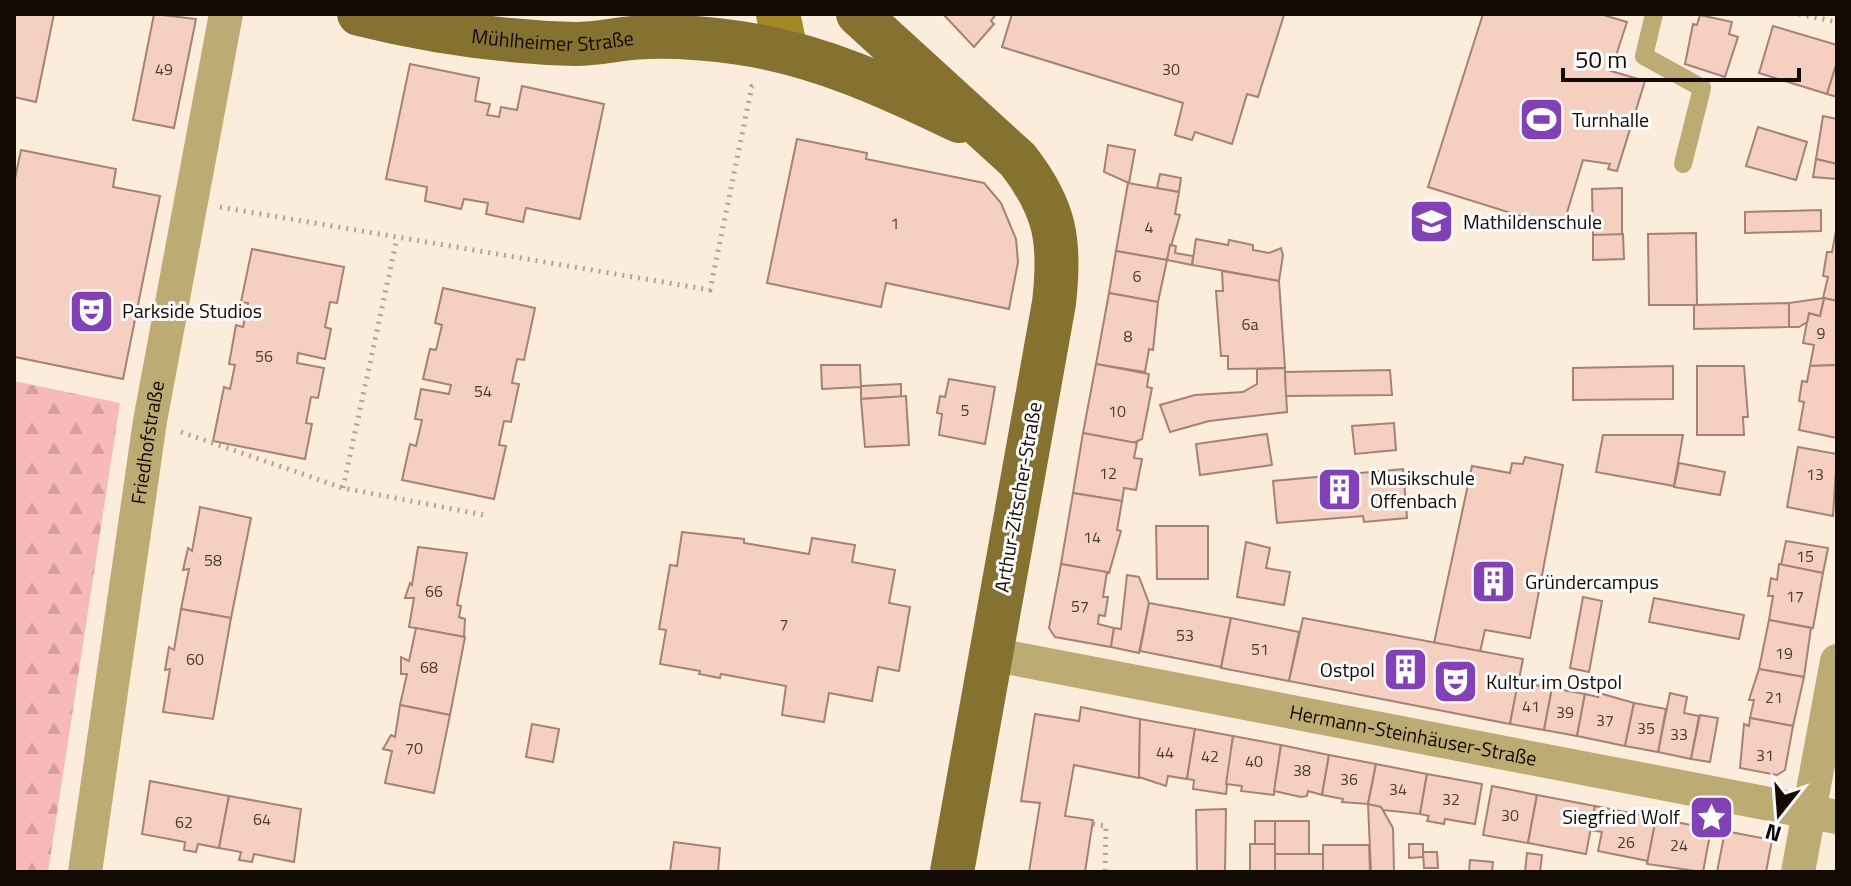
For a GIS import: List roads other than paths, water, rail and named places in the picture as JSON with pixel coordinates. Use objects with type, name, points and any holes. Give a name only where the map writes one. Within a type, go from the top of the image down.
[{"type":"main road","name":"Mühlheimer Straße","points":[[359,14],[445,34],[581,44],[648,37],[696,26]]},
{"type":"main road","name":"Arthur-Zitscher-Straße","points":[[858,14],[997,139],[1037,184],[1056,232],[1059,263],[952,872]]},
{"type":"main road","name":"Arthur-Zitscher-Straße","points":[[696,26],[777,50],[910,97],[997,139]]},
{"type":"street","name":"Friedhofstraße","points":[[85,872],[150,421],[226,14]]},
{"type":"street","name":"Hermann-Steinhäuser-Straße","points":[[991,654],[1823,814]]},
{"type":"street","points":[[1798,872],[1823,814],[1837,661]]},
{"type":"lane","points":[[1654,14],[1644,56],[1702,88],[1683,164]]},
{"type":"place","name":"Turnhalle","points":[[1541,120]]},
{"type":"place","name":"Mathildenschule","points":[[1432,222]]},
{"type":"place","name":"Parkside Studios","points":[[91,311]]},
{"type":"place","name":"Musikschule Offenbach","points":[[1339,490]]},
{"type":"place","name":"Gründercampus","points":[[1494,582]]},
{"type":"place","name":"Ostpol","points":[[1406,670]]},
{"type":"place","name":"Kultur im Ostpol","points":[[1455,682]]},
{"type":"place","name":"Siegfried Wolf","points":[[1711,817]]}]
